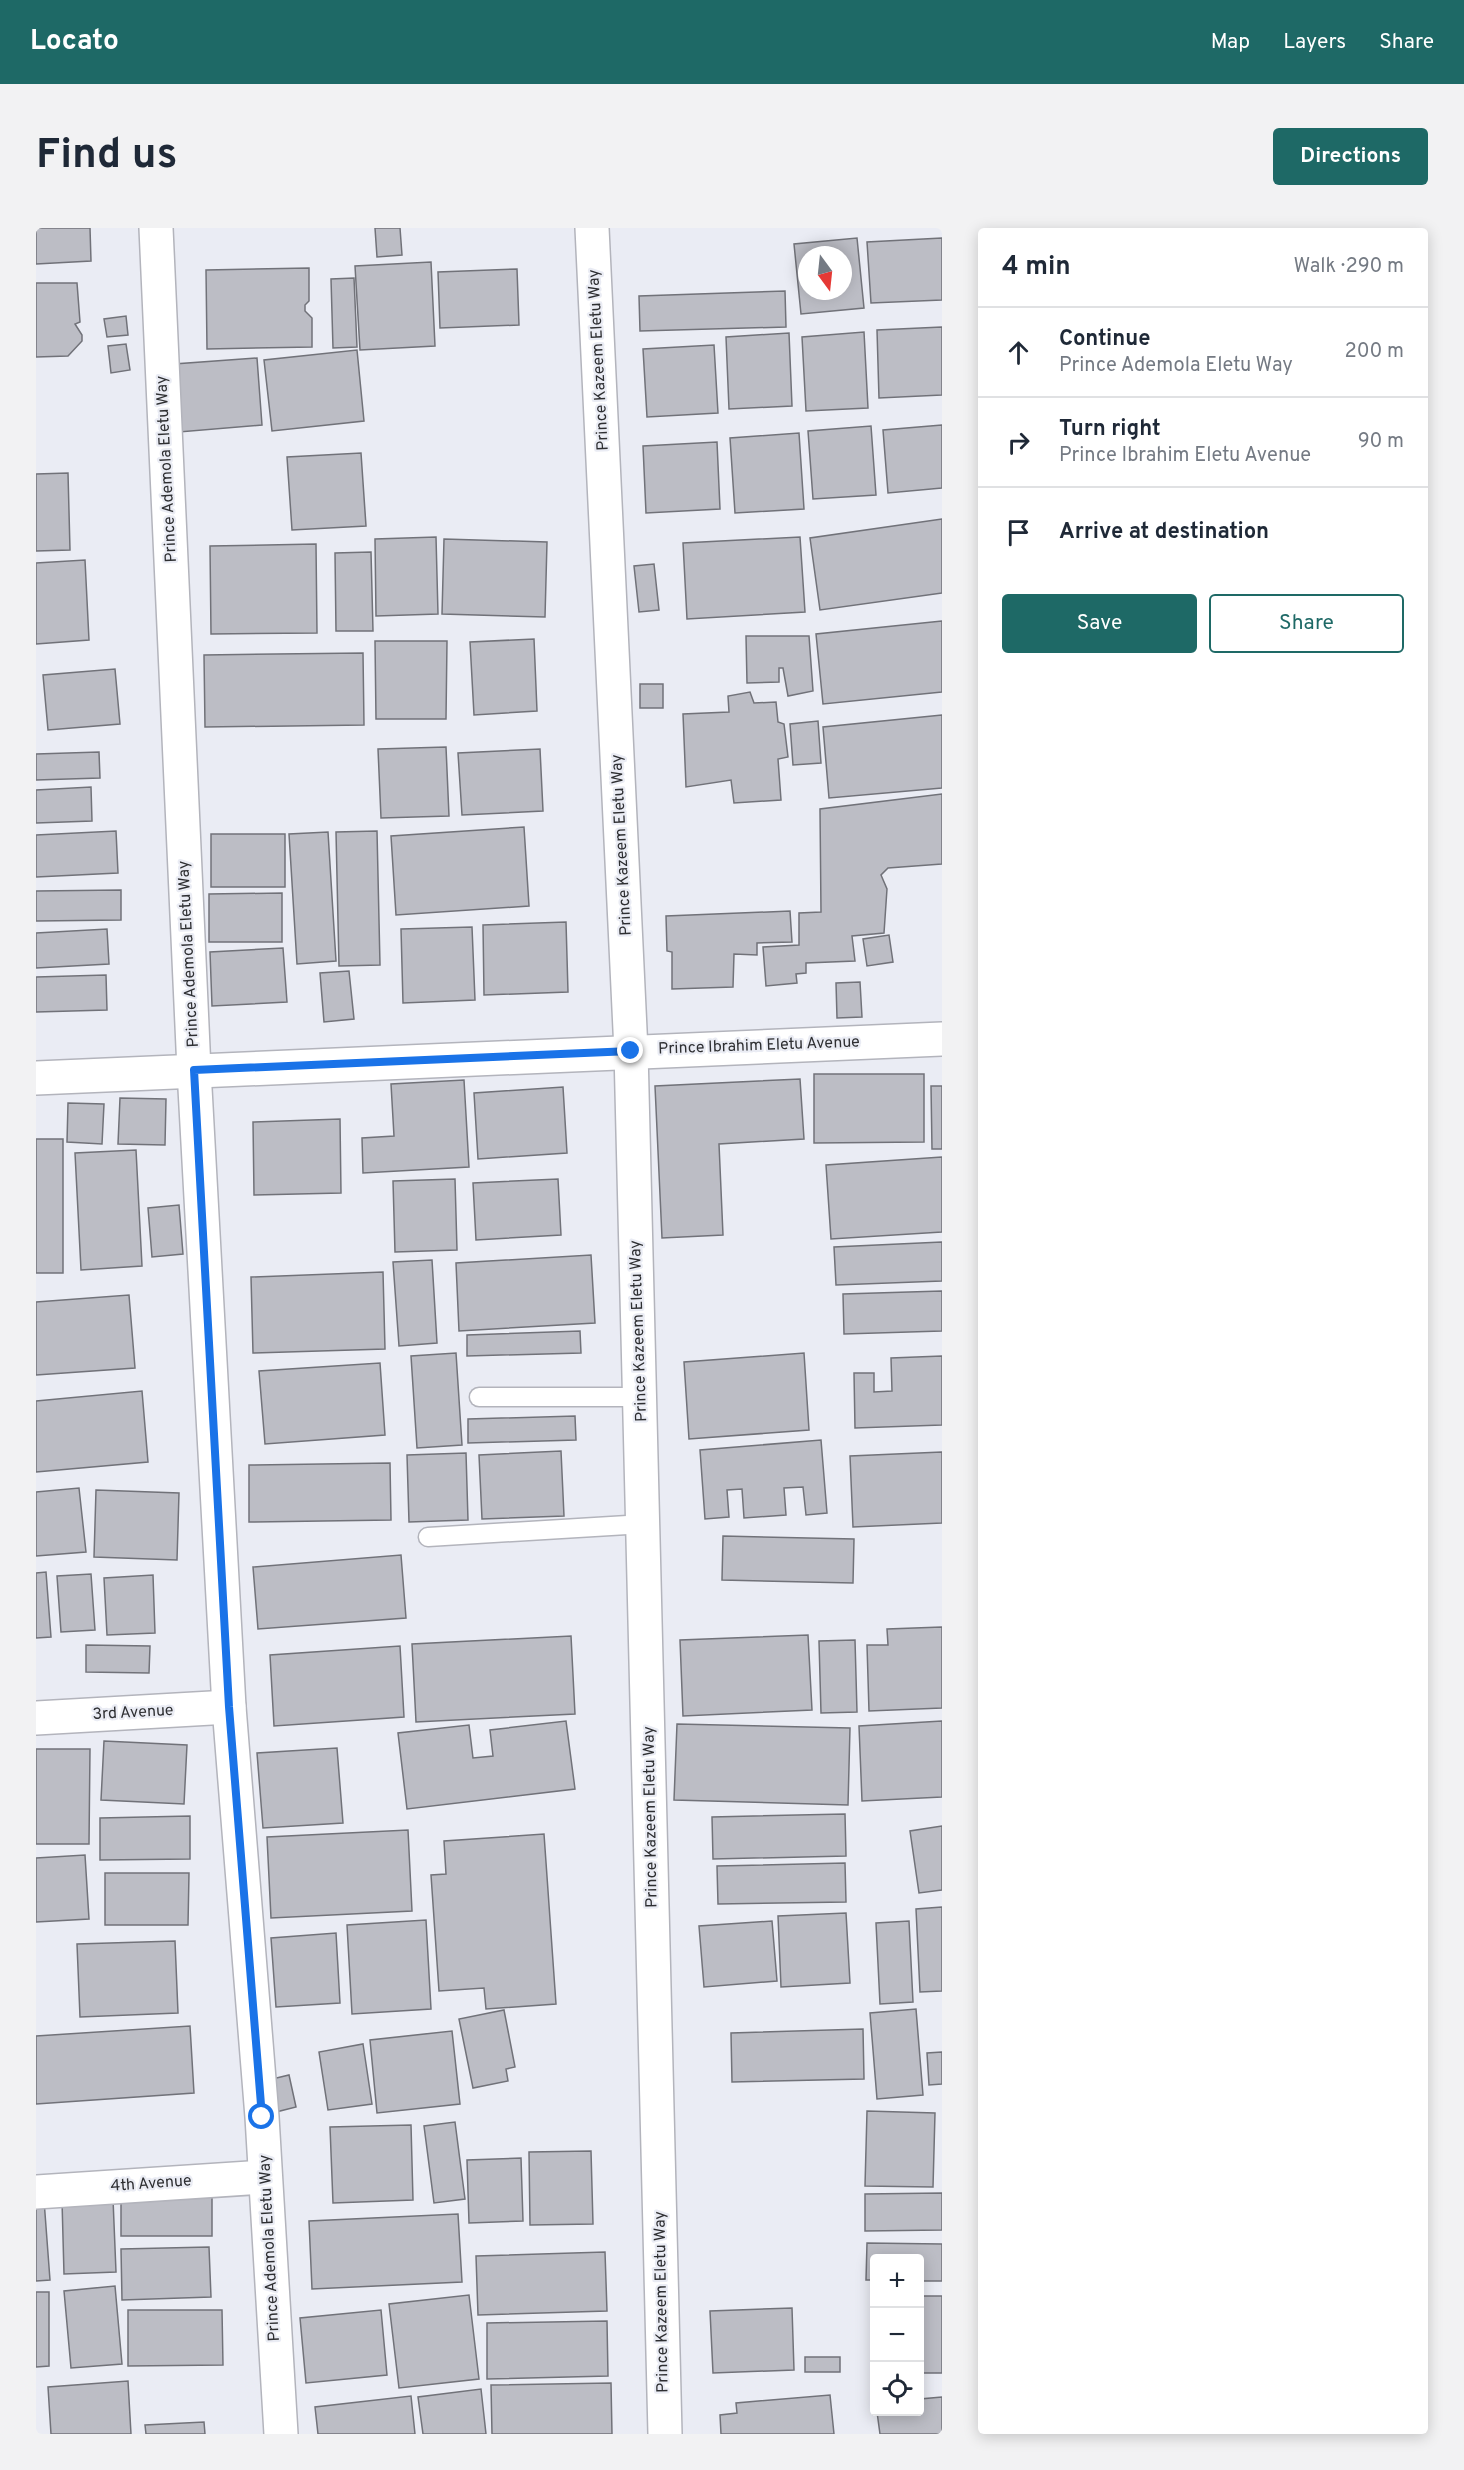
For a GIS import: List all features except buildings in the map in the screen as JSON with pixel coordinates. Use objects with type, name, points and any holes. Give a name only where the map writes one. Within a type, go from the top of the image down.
[{"type":"street","name":"Prince Ademola Eletu Way","points":[[156,228],[194,1070],[229,1707],[265,2177],[281,2434]]},
{"type":"street","name":"Prince Kazeem Eletu Way","points":[[592,228],[631,1051],[666,2434]]},
{"type":"street","name":"Prince Ibrahim Eletu Avenue","points":[[36,1078],[942,1039]]},
{"type":"street","name":"3rd Avenue","points":[[36,1718],[229,1707]]},
{"type":"street","name":"4th Avenue","points":[[36,2192],[265,2177]]},
{"type":"lane","points":[[479,1397],[640,1397]]},
{"type":"lane","points":[[428,1537],[644,1524]]},
{"type":"route","points":[[262,2117],[229,1707],[194,1070],[631,1051]]}]
